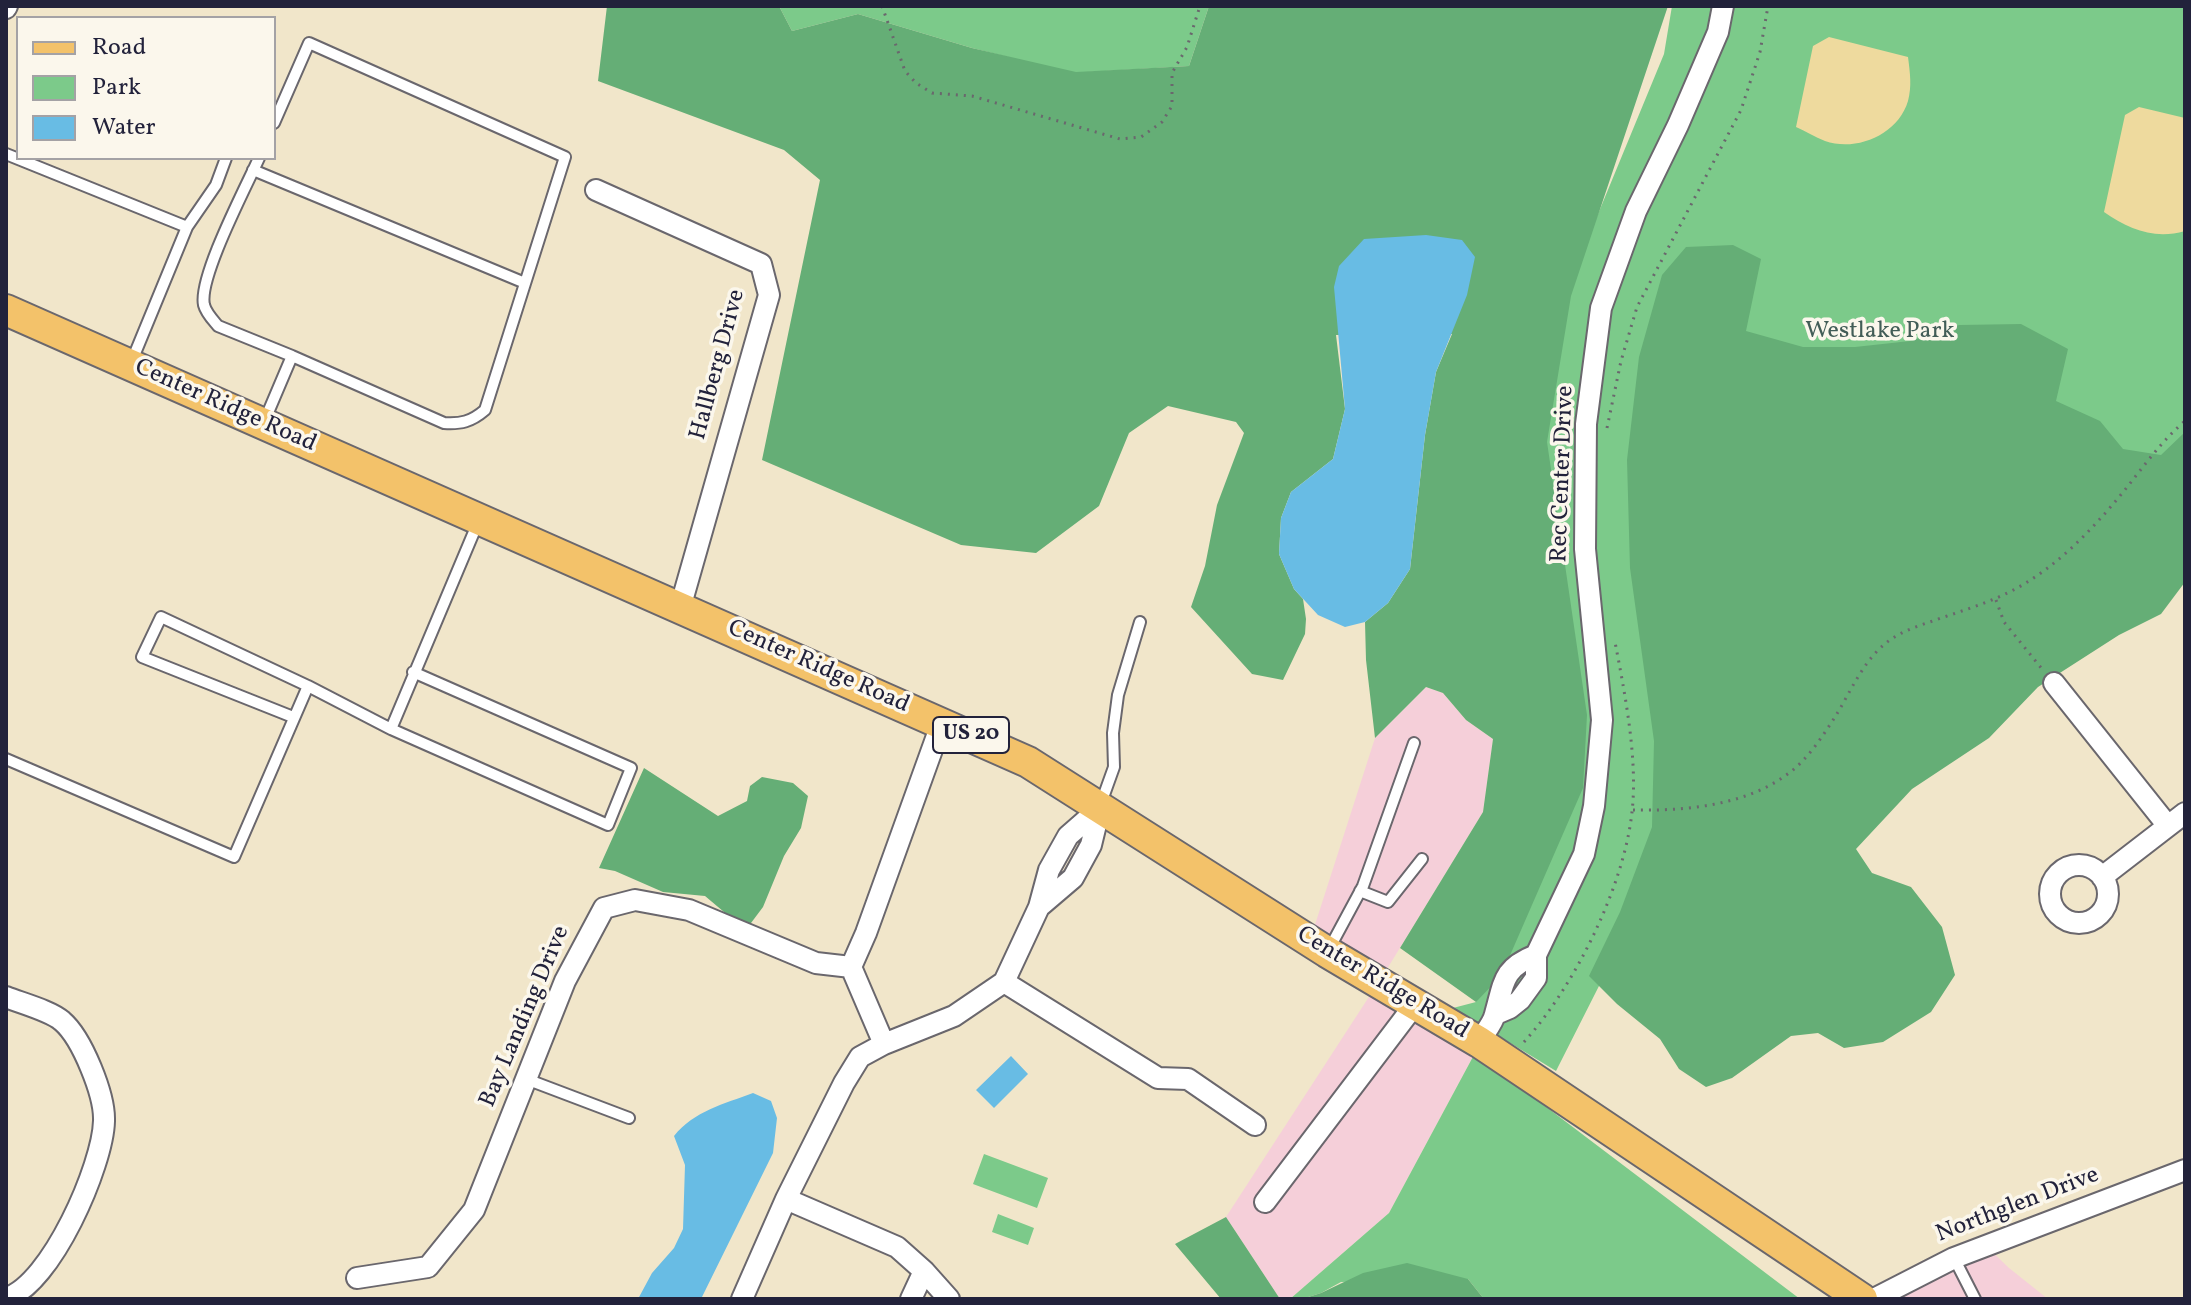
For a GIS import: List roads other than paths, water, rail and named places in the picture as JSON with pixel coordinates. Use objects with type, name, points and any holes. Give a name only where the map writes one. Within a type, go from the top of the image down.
[{"type":"main road","name":"Center Ridge Road","points":[[6,310],[1028,762],[1327,952],[1479,1042],[1862,1299]]},
{"type":"street","name":"Rec Center Drive","points":[[1479,1042],[1496,1014],[1502,985],[1517,963],[1536,955],[1584,854],[1594,806],[1602,720],[1585,549],[1586,424],[1601,308],[1636,211],[1718,32],[1723,6]]},
{"type":"street","name":"Hallberg Drive","points":[[596,190],[761,264],[769,295],[680,608]]},
{"type":"street","points":[[2054,683],[2168,826]]},
{"type":"street","points":[[884,1044],[851,967],[942,722]]},
{"type":"street","points":[[742,1299],[786,1199],[860,1057],[954,1016],[1004,982],[1039,907],[1073,878],[1091,845],[1100,808]]},
{"type":"street","points":[[2102,877],[2185,813]]},
{"type":"street","name":"Bay Landing Drive","points":[[357,1278],[428,1267],[474,1210],[565,981],[604,908],[635,900],[689,910],[816,963],[851,967]]},
{"type":"street","points":[[1004,982],[1158,1078],[1188,1079],[1255,1125]]},
{"type":"street","points":[[6,997],[62,1020],[89,1060],[104,1119],[99,1158],[66,1232],[41,1271],[13,1296],[6,1298]]},
{"type":"street","points":[[1265,1202],[1416,1003]]},
{"type":"street","name":"Northglen Drive","points":[[1874,1299],[1954,1258],[2185,1170]]},
{"type":"street","points":[[786,1199],[897,1247],[949,1299]]},
{"type":"street","points":[[911,1299],[924,1271]]},
{"type":"lane","points":[[258,160],[205,280],[204,305],[218,326],[444,423],[474,420],[485,410],[565,157],[309,43],[276,118]]},
{"type":"lane","points":[[21,160],[187,227]]},
{"type":"lane","points":[[130,365],[187,227],[216,185],[225,160]]},
{"type":"lane","points":[[253,170],[525,283]]},
{"type":"lane","points":[[263,424],[292,356]]},
{"type":"lane","points":[[391,729],[479,519]]},
{"type":"lane","points":[[293,717],[142,657],[161,617],[391,729],[608,825],[631,768],[413,672]]},
{"type":"lane","points":[[1100,808],[1114,767],[1113,733],[1118,695],[1140,622]]},
{"type":"lane","points":[[6,759],[234,857],[308,686]]},
{"type":"lane","points":[[1327,952],[1360,891],[1414,743]]},
{"type":"lane","points":[[1360,891],[1388,902],[1422,859]]},
{"type":"lane","points":[[526,1079],[629,1118]]},
{"type":"lane","points":[[1954,1258],[1975,1299]]},
{"type":"water","points":[[1426,235],[1462,240],[1475,257],[1467,295],[1436,372],[1425,435],[1410,569],[1388,603],[1365,622],[1345,627],[1318,615],[1294,589],[1279,554],[1281,518],[1291,492],[1333,459],[1345,409],[1334,287],[1339,266],[1364,239]]},
{"type":"water","points":[[1011,1056],[1028,1074],[994,1108],[976,1090]]},
{"type":"water","points":[[753,1093],[771,1101],[777,1118],[773,1153],[701,1299],[638,1299],[652,1273],[674,1248],[683,1229],[685,1165],[674,1136],[700,1114]]},
{"type":"park label","name":"Westlake Park","points":[[1880,333]]}]
